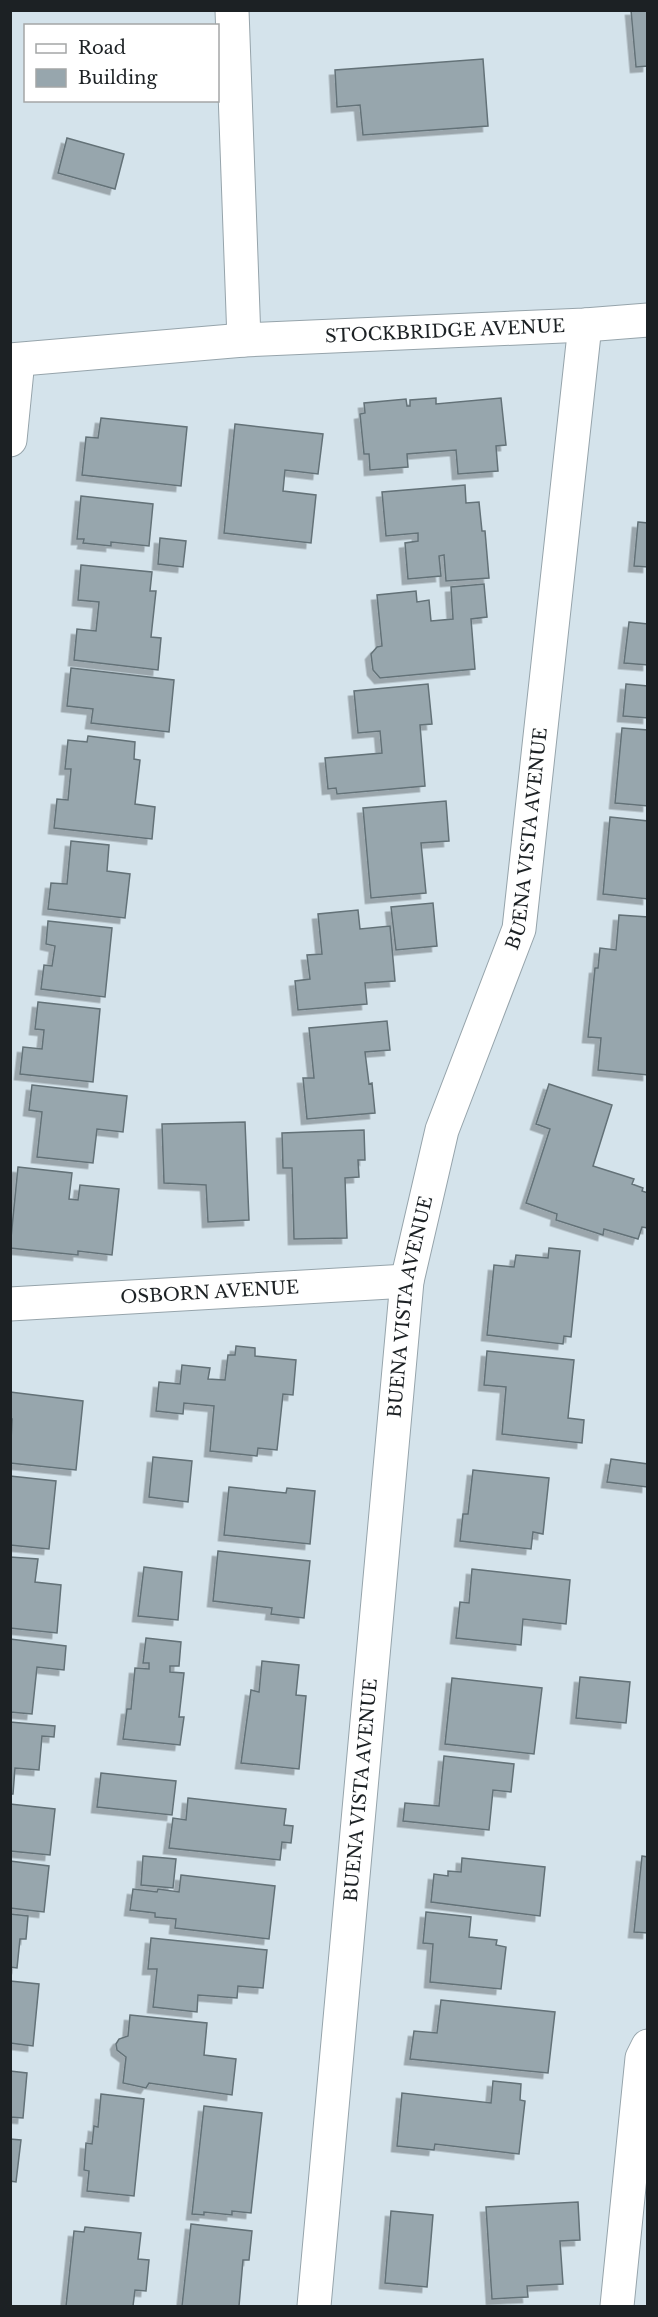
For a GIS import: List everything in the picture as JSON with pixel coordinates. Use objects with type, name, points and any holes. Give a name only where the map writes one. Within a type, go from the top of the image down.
[{"type":"street","points":[[232,10],[244,340]]},
{"type":"street","name":"STOCKBRIDGE AVENUE","points":[[14,360],[244,340],[585,325],[648,320]]},
{"type":"street","name":"BUENA VISTA AVENUE","points":[[314,2307],[407,1281],[442,1130],[519,929],[585,325]]},
{"type":"street","points":[[10,440],[14,360]]},
{"type":"street","name":"OSBORN AVENUE","points":[[10,1304],[407,1281]]},
{"type":"street","points":[[616,2307],[642,2058],[648,2046]]},
{"type":"building","points":[[631,10],[648,10],[648,66],[636,67]]},
{"type":"building","points":[[483,59],[488,126],[363,135],[360,105],[337,107],[335,70]]},
{"type":"building","points":[[67,138],[124,154],[115,189],[58,173]]},
{"type":"building","points":[[436,398],[436,404],[501,398],[506,445],[496,446],[498,471],[458,474],[456,450],[407,454],[408,467],[370,470],[369,454],[364,454],[360,414],[365,413],[364,403],[406,399],[407,406],[410,406],[410,400]]},
{"type":"building","points":[[101,418],[187,427],[181,486],[82,475],[86,437],[98,438]]},
{"type":"building","points":[[235,424],[323,434],[318,474],[285,470],[283,491],[316,495],[311,543],[224,533]]},
{"type":"building","points":[[465,485],[466,503],[479,502],[482,531],[485,531],[489,578],[446,581],[444,555],[439,556],[441,576],[408,579],[405,543],[418,541],[418,533],[386,536],[382,492]]},
{"type":"building","points":[[81,496],[153,504],[149,546],[111,542],[111,546],[83,543],[84,539],[77,539]]},
{"type":"building","points":[[638,522],[648,523],[648,567],[634,566]]},
{"type":"building","points":[[160,538],[186,541],[183,567],[158,564]]},
{"type":"building","points":[[81,565],[152,572],[150,591],[156,591],[151,637],[161,638],[158,670],[74,660],[77,629],[96,631],[99,602],[78,600]]},
{"type":"building","points":[[484,584],[487,617],[471,619],[475,669],[380,678],[373,670],[371,654],[377,647],[382,646],[377,595],[416,591],[417,602],[429,600],[431,621],[453,619],[451,587]]},
{"type":"building","points":[[629,622],[648,624],[648,665],[624,663]]},
{"type":"building","points":[[71,668],[174,680],[169,732],[91,723],[93,709],[67,706]]},
{"type":"building","points":[[428,684],[432,724],[420,725],[425,786],[337,794],[336,788],[328,789],[325,758],[382,753],[380,731],[358,733],[354,691]]},
{"type":"building","points":[[626,684],[648,686],[648,718],[623,716]]},
{"type":"building","points":[[622,728],[648,730],[648,806],[615,803]]},
{"type":"building","points":[[88,736],[135,742],[134,759],[140,760],[135,804],[155,807],[152,839],[54,828],[57,799],[68,800],[71,769],[65,769],[68,740],[87,742]]},
{"type":"building","points":[[446,801],[449,841],[421,843],[426,893],[371,898],[363,808]]},
{"type":"building","points":[[610,817],[648,821],[648,899],[603,894]]},
{"type":"building","points":[[71,841],[109,845],[107,871],[130,874],[125,918],[48,909],[51,883],[67,884]]},
{"type":"building","points":[[433,903],[437,946],[396,950],[391,907]]},
{"type":"building","points":[[358,910],[360,929],[390,926],[395,981],[365,983],[367,1004],[298,1010],[295,981],[310,979],[307,955],[322,954],[318,914]]},
{"type":"building","points":[[619,915],[648,917],[648,1075],[598,1070],[601,1038],[588,1037],[595,968],[598,968],[600,948],[616,950]]},
{"type":"building","points":[[48,921],[112,928],[105,997],[41,989],[44,965],[52,966],[55,946],[46,944]]},
{"type":"building","points":[[38,1002],[100,1009],[93,1082],[20,1074],[23,1047],[42,1049],[44,1030],[35,1029]]},
{"type":"building","points":[[387,1021],[390,1050],[365,1052],[369,1084],[372,1083],[375,1113],[307,1119],[303,1078],[314,1078],[309,1028]]},
{"type":"building","points":[[549,1084],[612,1105],[593,1166],[634,1179],[632,1184],[643,1188],[642,1191],[648,1193],[648,1228],[642,1227],[638,1239],[604,1229],[603,1235],[556,1220],[557,1214],[526,1203],[550,1129],[536,1124]]},
{"type":"building","points":[[32,1085],[127,1096],[123,1132],[97,1129],[93,1163],[37,1157],[42,1112],[29,1110]]},
{"type":"building","points":[[245,1122],[249,1220],[208,1222],[206,1185],[164,1183],[162,1124]]},
{"type":"building","points":[[364,1130],[365,1160],[358,1160],[359,1177],[345,1178],[347,1238],[294,1239],[292,1168],[283,1168],[282,1133]]},
{"type":"building","points":[[18,1167],[72,1173],[69,1199],[78,1200],[80,1185],[119,1189],[112,1255],[78,1251],[78,1255],[10,1248]]},
{"type":"building","points":[[549,1248],[580,1251],[571,1337],[564,1336],[563,1344],[487,1335],[494,1265],[514,1267],[516,1255],[548,1258]]},
{"type":"building","points":[[236,1346],[255,1348],[255,1356],[296,1360],[293,1395],[283,1394],[277,1450],[258,1448],[257,1456],[210,1451],[214,1406],[184,1403],[183,1414],[156,1411],[159,1382],[180,1384],[182,1365],[210,1368],[208,1379],[225,1380],[228,1355],[235,1355]]},
{"type":"building","points":[[487,1351],[574,1360],[568,1418],[584,1420],[582,1443],[502,1434],[506,1387],[484,1385]]},
{"type":"building","points":[[10,1392],[83,1401],[76,1470],[10,1463],[12,1419],[10,1419]]},
{"type":"building","points":[[153,1457],[192,1461],[188,1502],[149,1497]]},
{"type":"building","points":[[611,1459],[648,1464],[647,1487],[607,1482]]},
{"type":"building","points":[[473,1470],[549,1478],[543,1534],[533,1532],[531,1549],[460,1541],[463,1514],[468,1514]]},
{"type":"building","points":[[10,1476],[56,1481],[49,1549],[10,1545]]},
{"type":"building","points":[[229,1487],[286,1493],[287,1488],[315,1491],[310,1544],[224,1535]]},
{"type":"building","points":[[218,1551],[310,1561],[304,1618],[271,1614],[272,1608],[213,1601]]},
{"type":"building","points":[[10,1557],[38,1559],[35,1582],[61,1585],[57,1633],[10,1628]]},
{"type":"building","points":[[144,1567],[182,1572],[178,1620],[138,1616]]},
{"type":"building","points":[[472,1569],[570,1580],[566,1624],[523,1619],[521,1645],[456,1638],[460,1602],[469,1603]]},
{"type":"building","points":[[146,1638],[181,1642],[179,1666],[170,1666],[170,1672],[184,1673],[179,1717],[184,1717],[180,1745],[123,1739],[127,1709],[131,1709],[135,1668],[149,1669],[149,1663],[143,1663]]},
{"type":"building","points":[[10,1639],[66,1646],[64,1670],[37,1667],[32,1714],[10,1712]]},
{"type":"building","points":[[262,1661],[299,1665],[296,1695],[306,1696],[299,1769],[241,1763],[251,1690],[259,1692]]},
{"type":"building","points":[[580,1677],[630,1682],[626,1723],[576,1718]]},
{"type":"building","points":[[452,1678],[542,1688],[534,1754],[445,1744]]},
{"type":"building","points":[[10,1722],[55,1726],[54,1737],[42,1736],[39,1770],[15,1768],[13,1794],[10,1794]]},
{"type":"building","points":[[444,1756],[514,1764],[511,1792],[493,1790],[489,1830],[403,1821],[405,1803],[439,1806]]},
{"type":"building","points":[[101,1773],[176,1781],[172,1815],[97,1807]]},
{"type":"building","points":[[188,1798],[286,1809],[284,1825],[293,1826],[291,1843],[282,1842],[280,1860],[169,1848],[173,1818],[186,1820]]},
{"type":"building","points":[[10,1804],[55,1809],[50,1855],[10,1851]]},
{"type":"building","points":[[143,1856],[176,1859],[173,1888],[141,1885]]},
{"type":"building","points":[[642,1856],[648,1857],[648,1933],[634,1932]]},
{"type":"building","points":[[462,1858],[545,1867],[540,1916],[431,1902],[434,1874],[448,1876],[448,1871],[461,1872]]},
{"type":"building","points":[[10,1861],[49,1866],[44,1912],[10,1908]]},
{"type":"building","points":[[181,1875],[275,1886],[269,1939],[175,1928],[176,1919],[155,1917],[155,1913],[130,1910],[133,1889],[179,1892]]},
{"type":"building","points":[[426,1912],[471,1917],[469,1937],[497,1940],[496,1945],[506,1947],[501,1989],[430,1982],[433,1944],[423,1943]]},
{"type":"building","points":[[10,1914],[28,1916],[26,1939],[20,1939],[17,1968],[10,1967]]},
{"type":"building","points":[[151,1938],[267,1950],[263,1988],[238,1986],[237,1998],[198,1995],[197,2012],[153,2007],[157,1969],[148,1969]]},
{"type":"building","points":[[10,1981],[39,1984],[33,2046],[10,2043]]},
{"type":"building","points":[[441,2000],[555,2012],[548,2073],[410,2059],[414,2031],[437,2033]]},
{"type":"building","points":[[130,2015],[207,2023],[204,2055],[236,2059],[232,2095],[149,2083],[146,2088],[123,2083],[126,2057],[117,2050],[116,2044],[119,2039],[128,2036]]},
{"type":"building","points":[[10,2071],[27,2073],[23,2118],[10,2117]]},
{"type":"building","points":[[493,2081],[521,2084],[520,2100],[525,2101],[519,2154],[435,2144],[434,2150],[397,2146],[402,2093],[491,2103]]},
{"type":"building","points":[[101,2094],[144,2099],[134,2196],[87,2191],[89,2171],[84,2170],[86,2143],[92,2144],[94,2126],[98,2127]]},
{"type":"building","points":[[204,2106],[262,2113],[251,2213],[232,2211],[232,2215],[204,2212],[204,2215],[192,2214]]},
{"type":"building","points":[[10,2139],[21,2140],[16,2182],[10,2181]]},
{"type":"building","points":[[578,2202],[580,2240],[560,2241],[563,2284],[527,2286],[528,2297],[492,2299],[486,2207]]},
{"type":"building","points":[[391,2211],[433,2215],[427,2287],[385,2283]]},
{"type":"building","points":[[191,2224],[252,2231],[249,2260],[243,2260],[239,2306],[182,2306]]},
{"type":"building","points":[[85,2227],[141,2233],[138,2259],[149,2260],[146,2291],[135,2290],[133,2306],[66,2306],[74,2231],[84,2232]]}]
